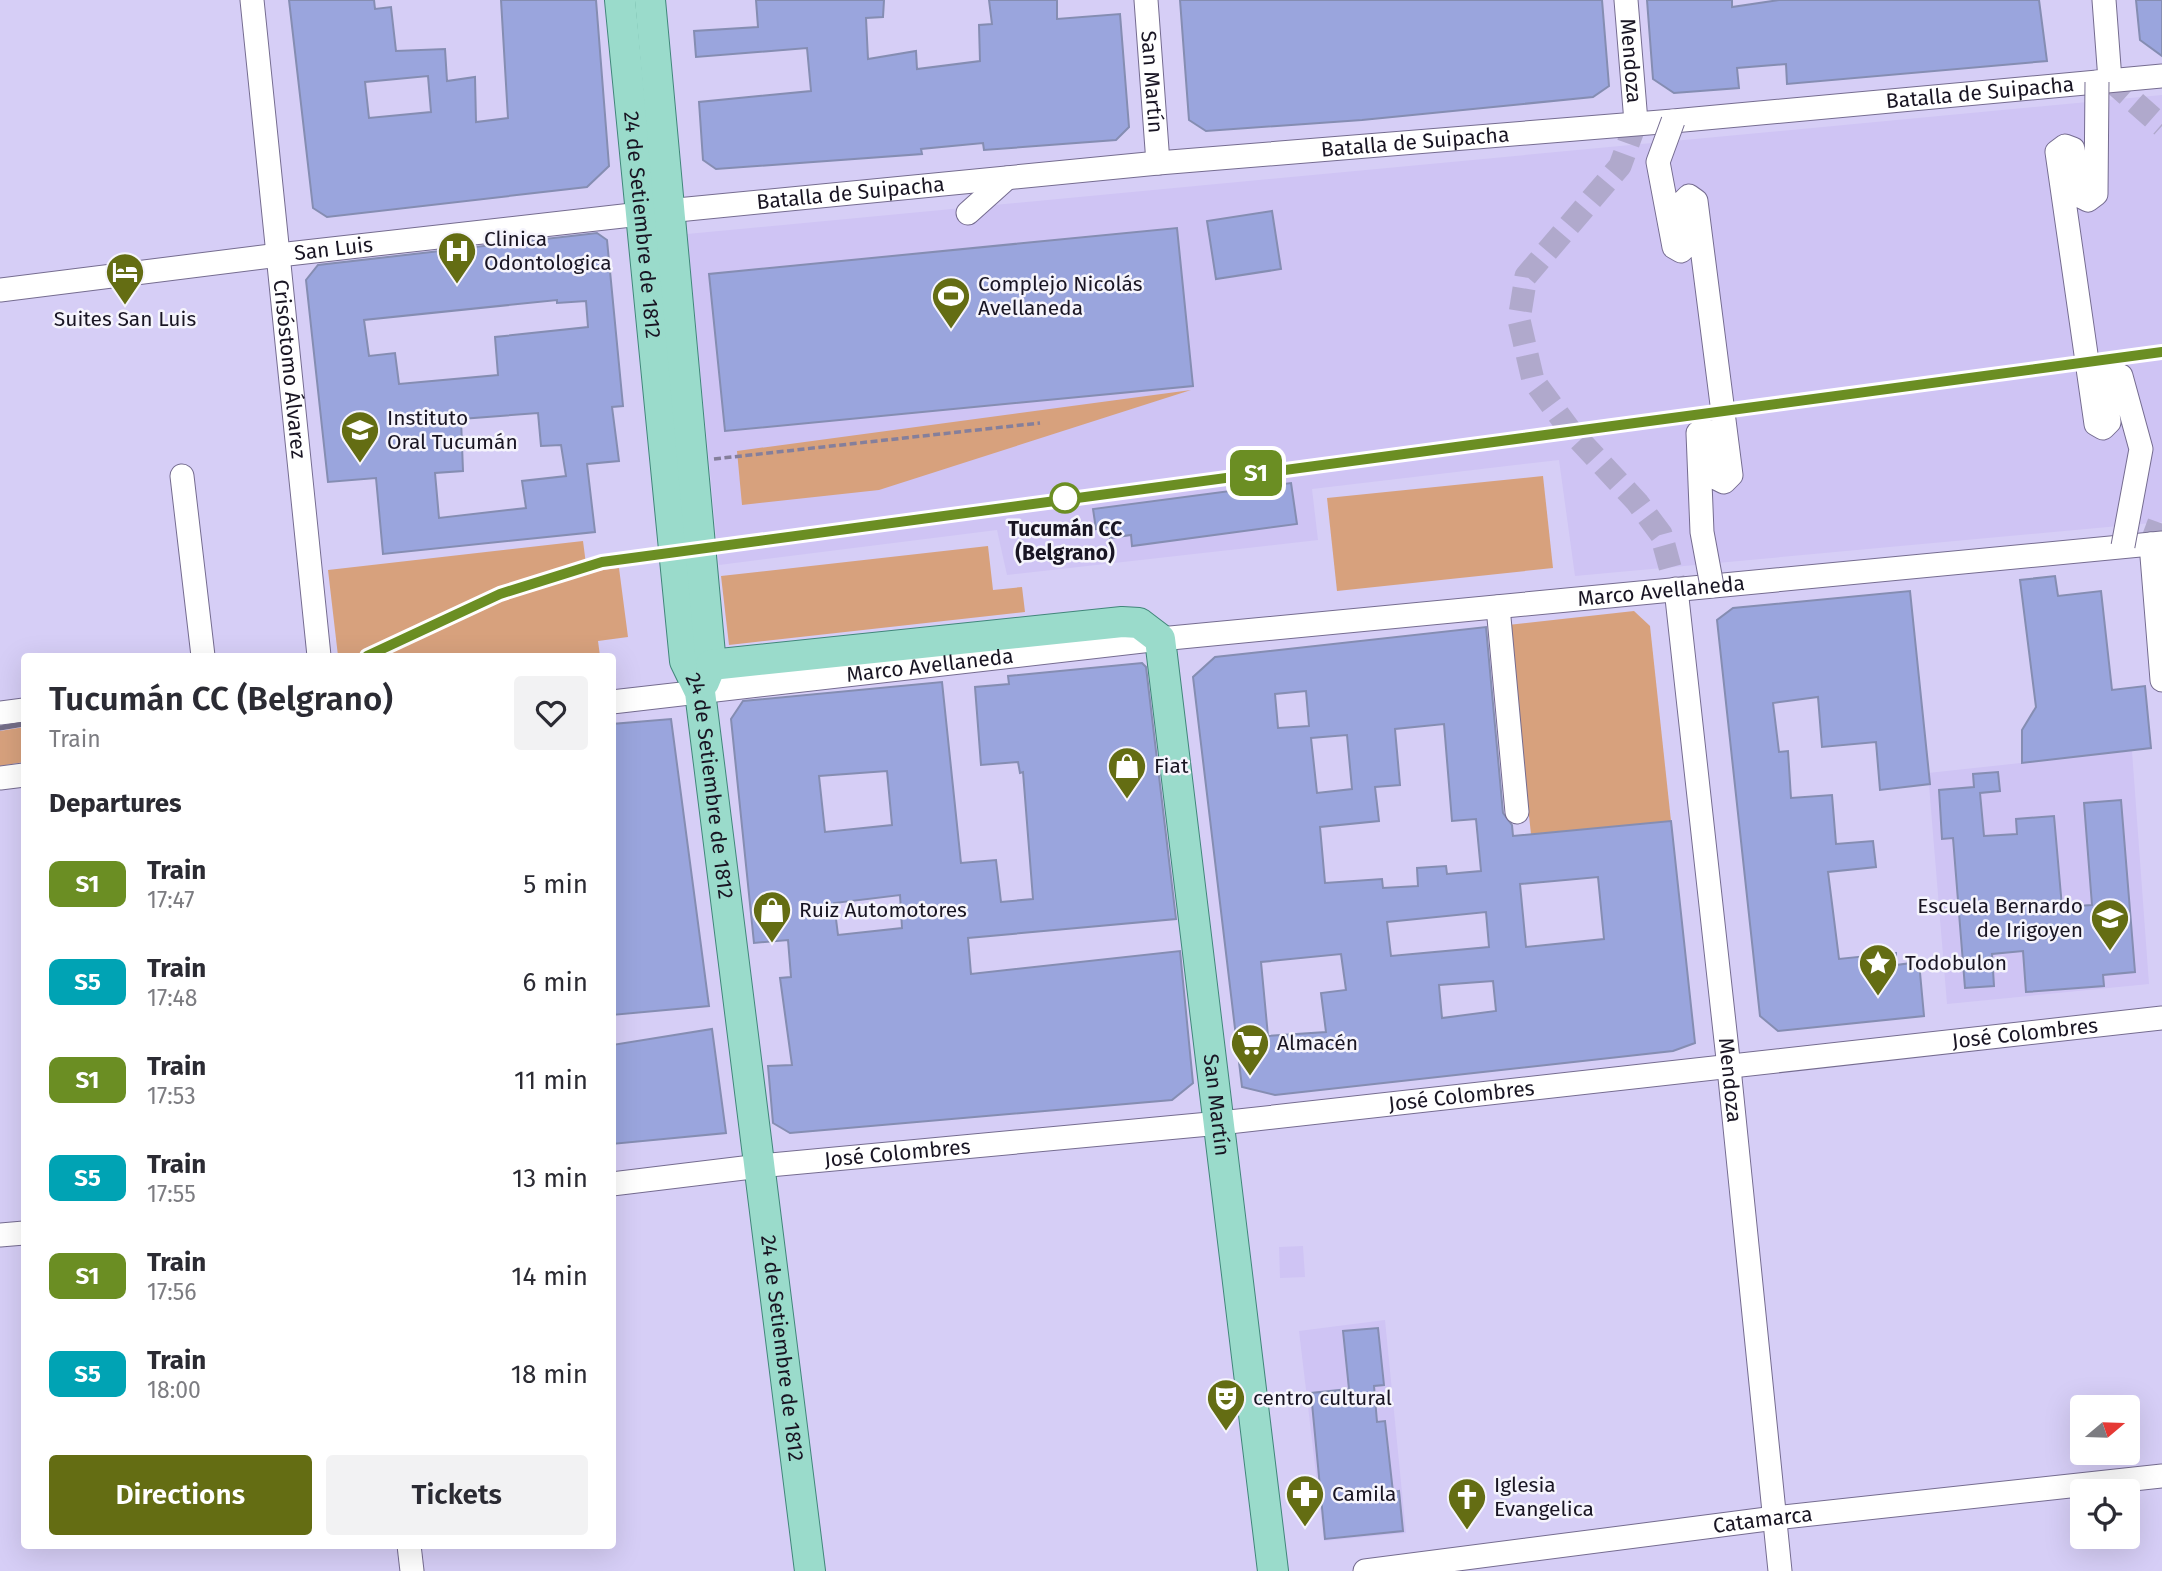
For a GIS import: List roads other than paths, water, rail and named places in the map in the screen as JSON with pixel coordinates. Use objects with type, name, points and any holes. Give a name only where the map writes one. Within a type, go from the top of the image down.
[{"type":"main road","name":"24 de Setiembre de 1812","points":[[620,0],[654,212],[760,1167],[810,1571]]},
{"type":"main road","name":"24 de Setiembre de 1812","points":[[650,0],[654,212]]},
{"type":"main road","name":"Marco Avellaneda","points":[[706,678],[1122,622],[1139,624],[1160,639]]},
{"type":"main road","name":"San Martín","points":[[1160,639],[1273,1571]]},
{"type":"street","name":"Crisóstomo Álvarez","points":[[252,0],[319,653]]},
{"type":"street","name":"San Martín","points":[[1146,0],[1158,163]]},
{"type":"street","name":"Mendoza","points":[[1626,0],[1636,122]]},
{"type":"street","points":[[2104,0],[2104,81],[2096,194],[2088,200],[2080,195],[2073,149],[2065,146],[2057,152],[2096,424],[2103,428],[2109,422],[2104,379],[2113,373],[2121,376],[2141,450],[2123,547]]},
{"type":"street","name":"Batalla de Suipacha","points":[[654,212],[1158,163],[1673,121],[2162,76]]},
{"type":"street","points":[[1673,121],[1658,162],[1674,247],[1681,251],[1686,246],[1682,203],[1689,196],[1696,201],[1731,475],[1724,482],[1716,478],[1712,432],[1698,433],[1702,531],[1712,586]]},
{"type":"street","points":[[968,213],[1007,178]]},
{"type":"street","name":"San Luis","points":[[0,290],[654,212]]},
{"type":"street","points":[[182,476],[203,653]]},
{"type":"street","points":[[2156,543],[2162,680]]},
{"type":"street","name":"Marco Avellaneda","points":[[1160,639],[2156,543]]},
{"type":"street","name":"Mendoza","points":[[1676,589],[1729,1068],[1780,1571]]},
{"type":"street","points":[[1498,607],[1517,812]]},
{"type":"street","points":[[616,701],[706,678]]},
{"type":"street","points":[[0,713],[21,710]]},
{"type":"street","points":[[0,778],[21,775]]},
{"type":"street","name":"José Colombres","points":[[616,1184],[1220,1123],[2162,1018]]},
{"type":"street","points":[[0,1235],[21,1233]]},
{"type":"street","name":"Catamarca","points":[[1366,1571],[1775,1518],[2162,1476]]},
{"type":"street","points":[[409,1549],[412,1571]]},
{"type":"tunnel","points":[[2110,80],[2162,126]]},
{"type":"tunnel","points":[[1636,122],[1620,166],[1526,276],[1519,320],[1533,380],[1570,430],[1637,502],[1661,534],[1676,589]]},
{"type":"tunnel","points":[[2151,544],[2162,514]]},
{"type":"railway","points":[[373,653],[500,594],[602,562],[2162,352]]},
{"type":"railway","points":[[0,728],[21,724]]},
{"type":"train","name":"S1","points":[[373,653],[500,594],[550,576],[602,562],[2162,352]]},
{"type":"place","name":"Clinica Odontologica","points":[[457,285]]},
{"type":"place","name":"Suites San Luis","points":[[125,306]]},
{"type":"place","name":"Complejo Nicolás Avellaneda","points":[[951,330]]},
{"type":"place","name":"Instituto Oral Tucumán","points":[[360,464]]},
{"type":"place","name":"Tucumán CC (Belgrano)","points":[[1065,498]]},
{"type":"place","name":"Fiat","points":[[1127,800]]},
{"type":"place","name":"Ruiz Automotores","points":[[772,944]]},
{"type":"place","name":"Escuela Bernardo de Irigoyen","points":[[2110,952]]},
{"type":"place","name":"Todobulon","points":[[1878,997]]},
{"type":"place","name":"Almacén","points":[[1250,1077]]},
{"type":"place","name":"centro cultural","points":[[1226,1432]]},
{"type":"place","name":"Camila","points":[[1305,1528]]},
{"type":"place","name":"Iglesia Evangelica","points":[[1467,1531]]}]
